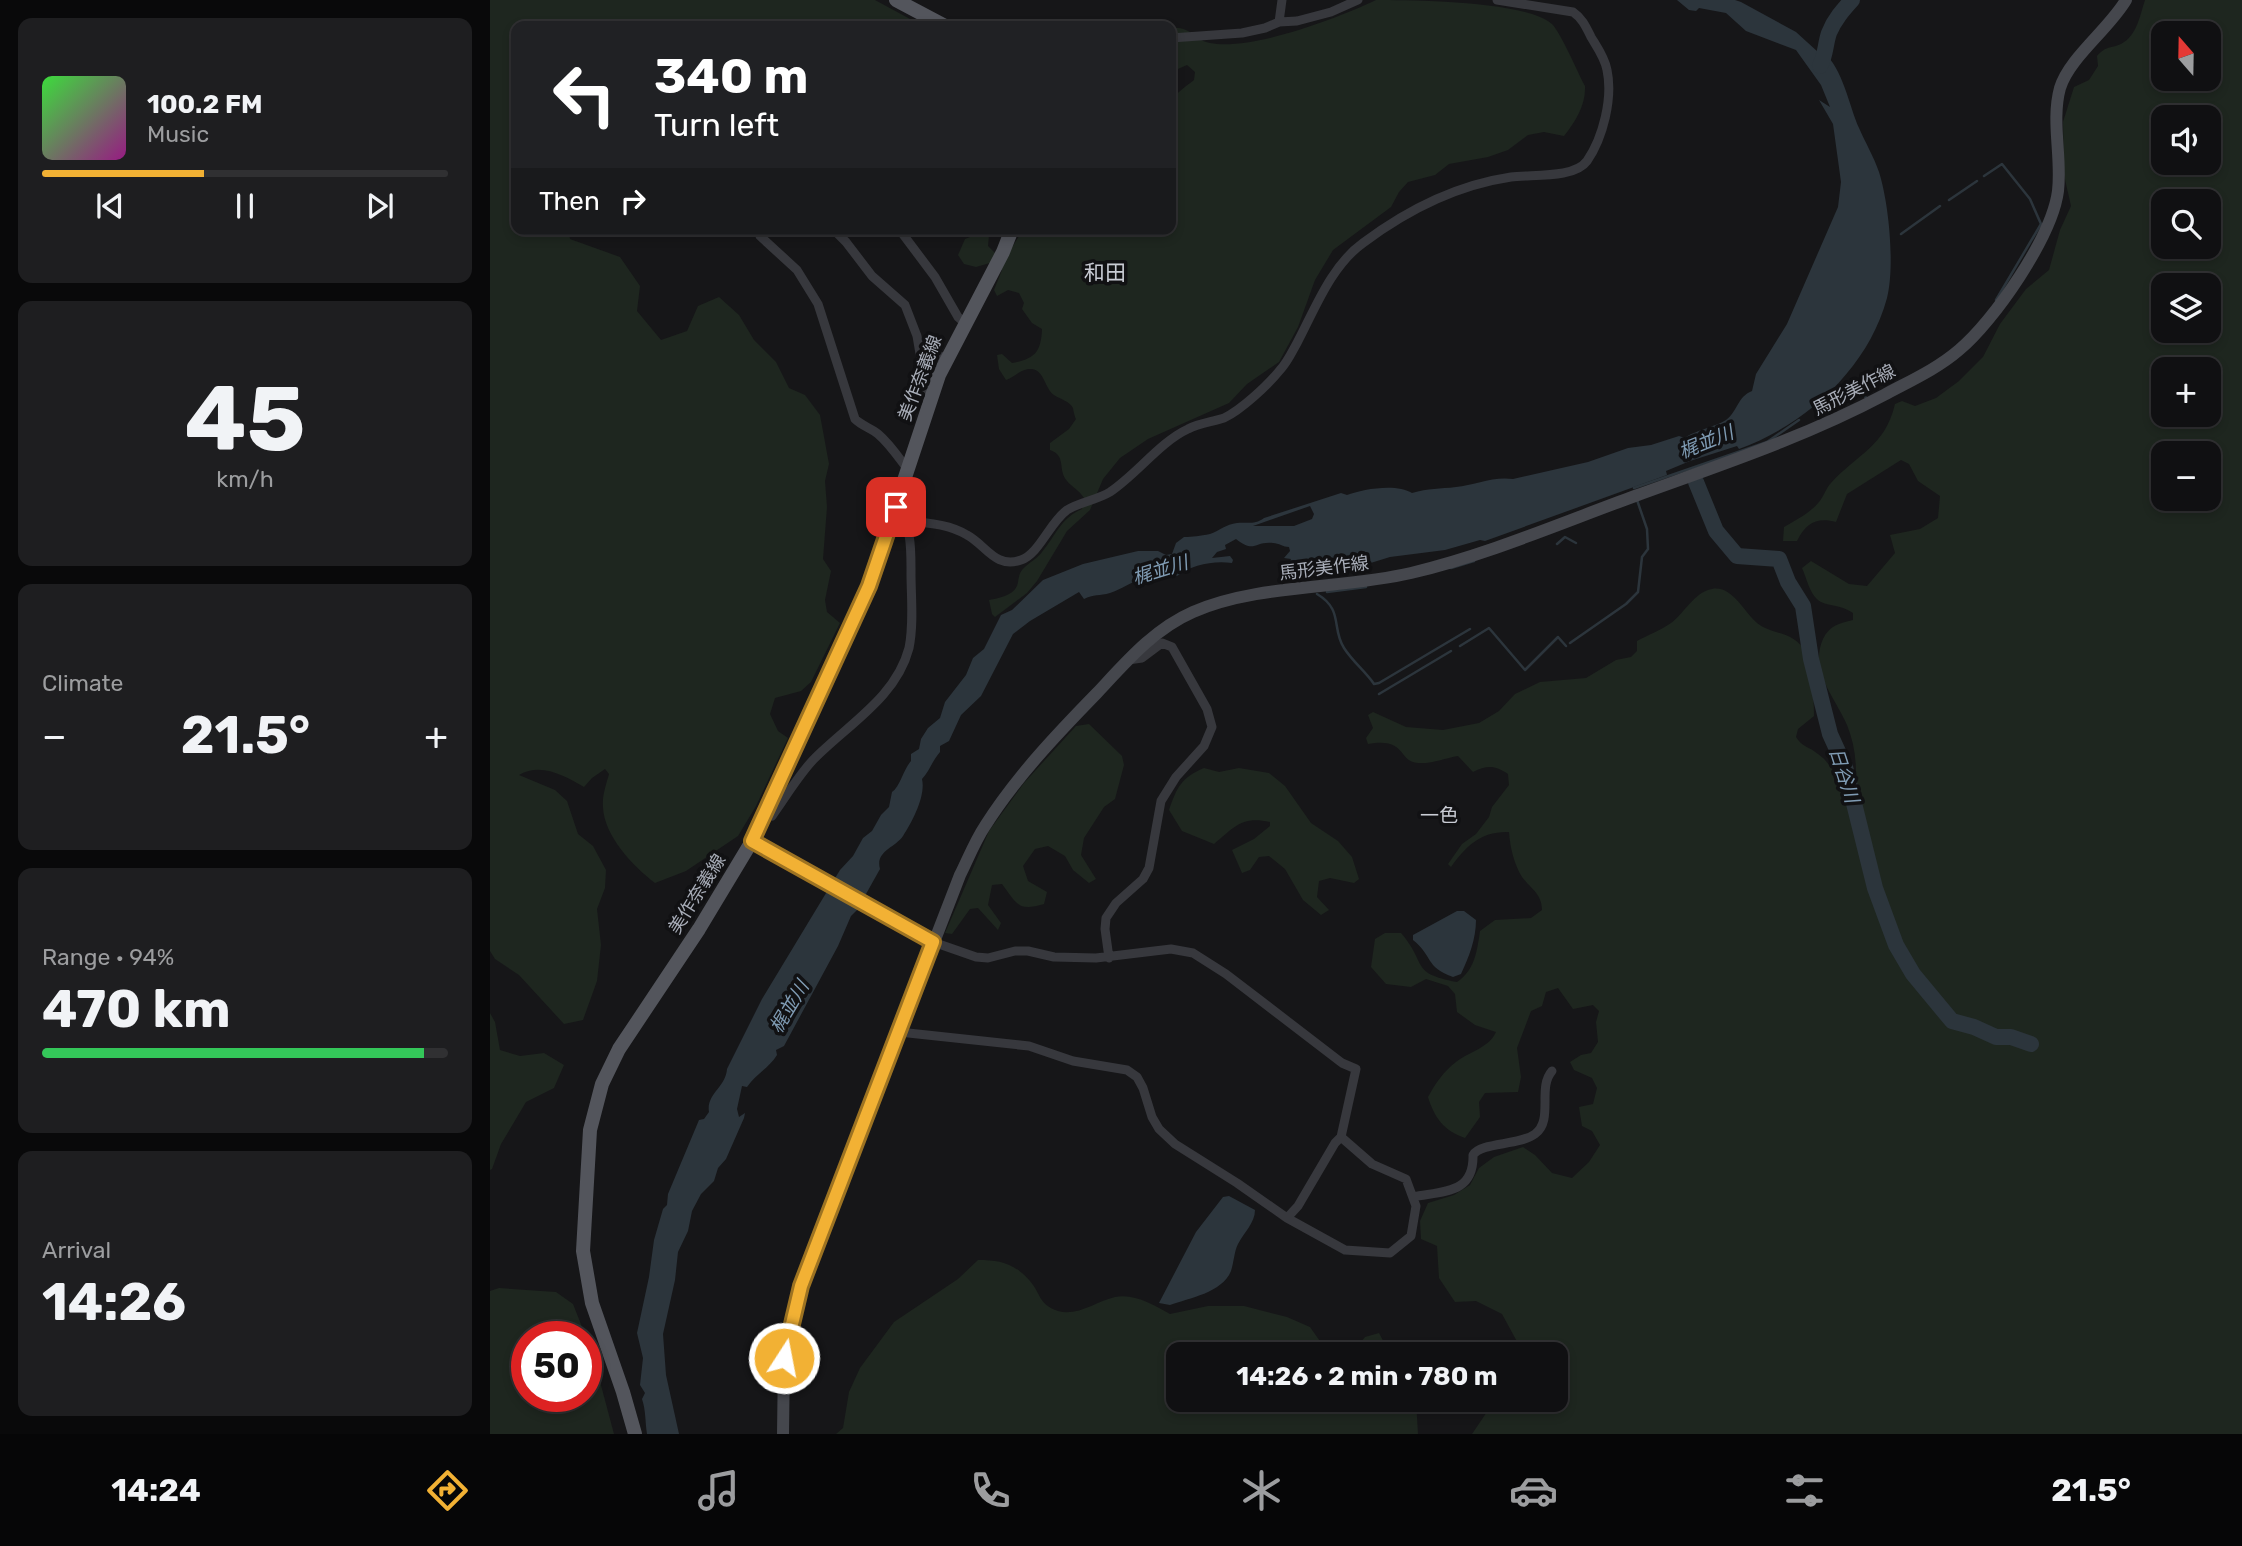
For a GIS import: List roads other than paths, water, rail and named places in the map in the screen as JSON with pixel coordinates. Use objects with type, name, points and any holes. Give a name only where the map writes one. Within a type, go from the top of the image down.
[{"type":"main road","points":[[896,0],[936,21]]},
{"type":"main road","name":"馬形美作線","points":[[783,1434],[784,1358],[801,1286],[960,875],[983,829],[1006,794],[1042,751],[1150,639],[1171,624],[1216,603],[1406,574],[1479,553],[1799,436],[1862,407],[1940,365],[1979,331],[1995,312],[2043,236],[2058,191],[2057,130],[2060,87],[2073,64],[2107,27],[2126,0]]},
{"type":"main road","name":"美作奈義線","points":[[635,1434],[592,1303],[586,1275],[583,1218],[590,1129],[602,1084],[619,1049],[699,929],[752,841],[869,586],[946,358],[1010,235]]},
{"type":"street","points":[[1279,22],[1282,0]]},
{"type":"street","points":[[1176,38],[1242,33],[1279,22],[1331,12],[1358,0]]},
{"type":"street","points":[[906,522],[943,526],[969,536],[994,559],[1011,562],[1021,560],[1031,554],[1068,509],[1107,494],[1174,438],[1189,428],[1234,412],[1272,379],[1289,357],[1333,275],[1360,245],[1413,211],[1464,188],[1512,177],[1572,171],[1586,162],[1603,124],[1608,84],[1605,63],[1587,29],[1573,12],[1497,0]]},
{"type":"street","points":[[760,235],[797,270],[818,304],[855,419],[886,440],[908,470]]},
{"type":"street","points":[[840,235],[872,276],[905,305],[917,335],[926,389],[931,396]]},
{"type":"street","points":[[903,235],[965,323]]},
{"type":"street","points":[[922,360],[940,356],[946,358]]},
{"type":"street","points":[[765,812],[772,816],[811,762],[874,704],[902,666],[911,632],[911,568],[906,522],[896,507]]},
{"type":"street","points":[[1109,958],[1106,918],[1116,903],[1143,879],[1149,868],[1161,801],[1176,777],[1204,746],[1212,727],[1207,709],[1172,647],[1162,643],[1142,659],[1128,660]]},
{"type":"street","points":[[752,841],[933,942],[976,957],[988,958],[1015,951],[1028,951],[1054,957],[1109,958],[1127,953],[1171,949],[1201,956],[1342,1063],[1356,1069],[1341,1137],[1298,1206],[1287,1218]]},
{"type":"street","points":[[899,1032],[1029,1046],[1073,1062],[1127,1070],[1137,1077],[1143,1088],[1152,1117],[1159,1129],[1175,1144],[1287,1218],[1345,1250],[1390,1253],[1411,1236],[1415,1218],[1413,1197],[1406,1179],[1372,1164],[1341,1137]]},
{"type":"street","points":[[1413,1197],[1449,1190],[1465,1183],[1472,1174],[1473,1155],[1483,1146],[1504,1145],[1536,1133],[1541,1127],[1545,1085],[1552,1071]]},
{"type":"water","name":"梶並川","points":[[1677,0],[1741,2],[1796,32],[1818,52],[1823,52],[1841,77],[1883,185],[1891,253],[1887,298],[1878,324],[1849,371],[1810,409],[1764,439],[1739,449],[1737,446],[1690,461],[1666,471],[1667,475],[1485,541],[1445,550],[1390,557],[1348,570],[1325,572],[1309,567],[1298,570],[1293,579],[1286,570],[1291,559],[1284,558],[1290,551],[1289,547],[1275,543],[1247,546],[1236,539],[1225,545],[1226,549],[1217,552],[1212,558],[1230,556],[1232,563],[1203,564],[1177,576],[1169,573],[1152,575],[1110,593],[1084,599],[1079,592],[1013,634],[981,696],[961,715],[949,741],[940,746],[940,752],[922,779],[920,801],[910,824],[900,840],[880,858],[880,869],[851,916],[838,946],[784,1046],[776,1050],[774,1060],[747,1087],[742,1086],[737,1109],[739,1117],[745,1113],[744,1118],[714,1181],[701,1194],[692,1211],[688,1231],[678,1252],[663,1334],[666,1375],[679,1434],[647,1434],[642,1399],[645,1393],[640,1385],[643,1358],[637,1333],[654,1240],[663,1209],[667,1205],[668,1194],[699,1120],[704,1119],[709,1112],[710,1100],[723,1081],[762,999],[840,870],[889,807],[892,792],[911,761],[911,754],[919,749],[921,739],[928,728],[940,718],[945,702],[966,675],[973,658],[984,649],[1001,615],[1012,610],[1043,580],[1083,564],[1138,551],[1172,554],[1176,543],[1184,537],[1210,534],[1233,524],[1257,522],[1341,493],[1347,495],[1370,489],[1398,488],[1412,493],[1513,479],[1588,462],[1628,448],[1651,445],[1679,436],[1685,438],[1726,420],[1743,397],[1752,391],[1756,374],[1787,324],[1838,207],[1841,182],[1833,124],[1819,100],[1830,107],[1821,85],[1796,50],[1746,31],[1726,13],[1699,8],[1696,11],[1689,10]],"holes":[[[1310,506],[1314,514],[1312,519],[1294,526],[1253,526]]]},
{"type":"water","points":[[1457,911],[1464,911],[1476,920],[1476,927],[1464,968],[1461,974],[1453,977],[1433,965],[1413,940],[1413,935]]},
{"type":"water","points":[[1229,1196],[1255,1210],[1255,1215],[1240,1240],[1227,1278],[1213,1290],[1195,1297],[1170,1305],[1159,1303],[1196,1232],[1223,1197]]},
{"type":"waterway","points":[[1820,66],[1831,28],[1852,0]]},
{"type":"waterway","points":[[1984,176],[2002,164],[2030,199],[2041,224],[1996,300]]},
{"type":"waterway","points":[[1949,200],[1977,181]]},
{"type":"waterway","points":[[1901,234],[1940,206]]},
{"type":"waterway","points":[[1855,380],[1866,398]]},
{"type":"waterway","name":"梶並川","points":[[1634,488],[1767,442],[1799,420]]},
{"type":"waterway","name":"日谷川","points":[[1696,482],[1716,531],[1737,556],[1779,559],[1788,582],[1803,606],[1811,659],[1830,734],[1845,767],[1875,888],[1896,945],[1913,974],[1952,1021],[1996,1037],[2011,1037],[2031,1044]]},
{"type":"waterway","points":[[1570,643],[1626,604],[1638,592],[1642,557],[1648,549],[1647,529],[1637,500]]},
{"type":"waterway","points":[[1557,544],[1565,537],[1576,543]]},
{"type":"waterway","points":[[1451,568],[1474,561]]},
{"type":"waterway","points":[[1327,592],[1366,587]]},
{"type":"waterway","points":[[1317,594],[1331,606],[1344,648],[1374,684],[1470,629]]},
{"type":"waterway","points":[[1460,646],[1489,628],[1525,670],[1558,637],[1566,646]]},
{"type":"waterway","points":[[1379,694],[1451,651]]},
{"type":"district","name":"和田","points":[[1105,272]]},
{"type":"district","name":"一色","points":[[1439,815]]}]
